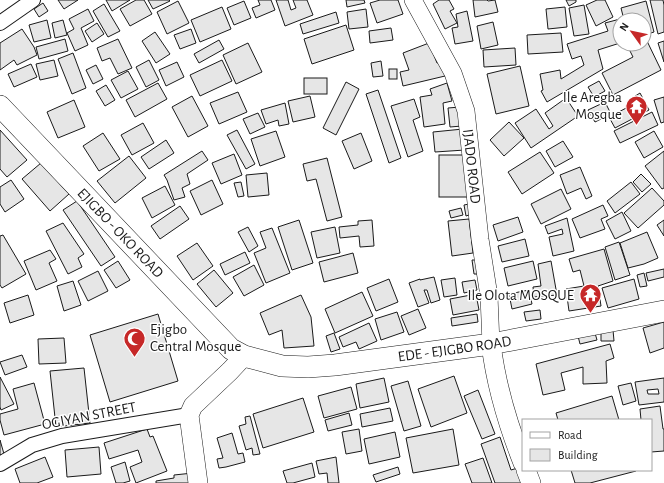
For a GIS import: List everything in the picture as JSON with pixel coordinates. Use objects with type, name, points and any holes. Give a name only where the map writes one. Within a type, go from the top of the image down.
[{"type":"main road","name":"EJIGBO - OKO ROAD","points":[[0,106],[231,349],[244,356]]},
{"type":"main road","name":"EDE - EJIGBO ROAD","points":[[244,356],[282,366],[322,366],[343,364],[491,344],[664,311]]},
{"type":"main road","points":[[491,344],[494,371],[504,407],[522,460]]},
{"type":"main road","points":[[198,483],[189,415],[193,406],[244,356]]},
{"type":"main road","points":[[526,471],[531,483]]},
{"type":"street","points":[[0,22],[33,0]]},
{"type":"street","name":"IJADO ROAD","points":[[413,0],[453,73],[466,111],[480,239],[489,296],[491,344]]},
{"type":"street","name":"OGIYAN STREET","points":[[0,464],[32,446],[62,436],[189,415]]},
{"type":"building","points":[[58,0],[78,0],[64,9]]},
{"type":"building","points":[[106,0],[130,0],[112,11]]},
{"type":"building","points":[[136,0],[144,0],[152,14],[130,26],[120,9]]},
{"type":"building","points":[[148,0],[169,0],[170,1],[153,9]]},
{"type":"building","points":[[258,0],[271,0],[275,10],[256,18],[252,8],[260,5]]},
{"type":"building","points":[[276,0],[288,0],[291,10],[296,8],[293,0],[307,0],[313,15],[285,26]]},
{"type":"building","points":[[346,0],[364,0],[365,3],[347,7]]},
{"type":"building","points":[[380,0],[398,0],[403,14],[377,23],[370,3]]},
{"type":"building","points":[[439,0],[449,0],[454,9],[450,11],[457,23],[445,29],[433,4]]},
{"type":"building","points":[[473,0],[495,0],[498,12],[475,17]]},
{"type":"building","points":[[566,0],[576,0],[576,2],[569,6]]},
{"type":"building","points":[[597,0],[605,0],[612,18],[596,26],[586,5]]},
{"type":"building","points":[[650,0],[663,0],[664,32],[658,34]]},
{"type":"building","points":[[178,1],[189,23],[167,34],[157,12]]},
{"type":"building","points":[[244,1],[251,18],[234,25],[227,8]]},
{"type":"building","points":[[646,1],[649,12],[622,12],[621,8]]},
{"type":"building","points":[[43,3],[48,11],[39,17],[34,9]]},
{"type":"building","points":[[104,4],[120,31],[108,37],[93,11]]},
{"type":"building","points":[[584,5],[589,34],[574,36],[569,8]]},
{"type":"building","points":[[222,7],[231,29],[200,42],[191,20]]},
{"type":"building","points":[[565,7],[567,27],[548,29],[546,9]]},
{"type":"building","points":[[88,9],[94,21],[81,28],[88,45],[75,51],[67,33],[74,29],[69,19]]},
{"type":"building","points":[[366,9],[368,27],[349,29],[347,12]]},
{"type":"building","points":[[467,11],[473,41],[455,44],[452,28],[458,27],[456,14]]},
{"type":"building","points":[[336,12],[339,23],[303,34],[300,24]]},
{"type":"building","points":[[47,20],[51,38],[34,42],[29,25]]},
{"type":"building","points":[[63,20],[67,35],[55,38],[52,23]]},
{"type":"building","points":[[612,21],[612,46],[598,50],[603,69],[547,102],[541,91],[543,90],[540,74],[560,70],[561,79],[584,65],[581,56],[572,59],[567,44],[608,31],[605,23]]},
{"type":"building","points":[[493,22],[498,45],[481,49],[477,26]]},
{"type":"building","points":[[97,23],[104,34],[92,42],[85,31]]},
{"type":"building","points":[[346,25],[354,50],[312,64],[304,39]]},
{"type":"building","points":[[391,28],[393,40],[370,43],[369,31]]},
{"type":"building","points":[[22,29],[34,47],[37,55],[17,65],[14,60],[0,70],[0,43]]},
{"type":"building","points":[[191,29],[196,43],[180,49],[174,35]]},
{"type":"building","points":[[155,32],[170,54],[156,63],[142,41]]},
{"type":"building","points":[[561,33],[563,52],[528,54],[527,35]]},
{"type":"building","points":[[65,39],[68,51],[39,59],[36,47]]},
{"type":"building","points":[[118,39],[132,68],[118,74],[110,58],[102,61],[97,48]]},
{"type":"building","points":[[219,40],[224,49],[199,63],[194,54]]},
{"type":"building","points":[[664,41],[664,62],[658,43]]},
{"type":"building","points":[[248,43],[262,72],[236,84],[223,55]]},
{"type":"building","points":[[429,43],[437,63],[442,62],[445,76],[403,86],[400,72],[409,70],[403,53]]},
{"type":"building","points":[[515,48],[516,65],[484,67],[483,50]]},
{"type":"building","points":[[652,51],[661,70],[613,95],[602,73],[633,57],[630,52]]},
{"type":"building","points":[[73,53],[86,88],[72,94],[58,59]]},
{"type":"building","points":[[54,60],[58,76],[40,80],[36,64]]},
{"type":"building","points":[[149,60],[159,80],[146,87],[136,67]]},
{"type":"building","points":[[222,60],[232,81],[200,96],[190,75]]},
{"type":"building","points":[[381,61],[383,76],[373,77],[371,63]]},
{"type":"building","points":[[177,62],[184,77],[166,86],[159,70]]},
{"type":"building","points":[[31,64],[37,77],[14,87],[8,74]]},
{"type":"building","points":[[96,65],[103,79],[93,84],[86,70]]},
{"type":"building","points":[[520,66],[529,106],[496,114],[487,74]]},
{"type":"building","points":[[389,69],[397,69],[397,79],[389,79]]},
{"type":"building","points":[[128,71],[138,89],[121,98],[111,80]]},
{"type":"building","points":[[304,78],[327,78],[327,94],[304,94]]},
{"type":"building","points":[[599,81],[605,91],[594,97],[588,87]]},
{"type":"building","points":[[346,82],[359,89],[336,135],[323,128]]},
{"type":"building","points":[[158,83],[167,99],[135,117],[126,100]]},
{"type":"building","points":[[447,83],[452,101],[443,103],[445,124],[424,127],[420,97],[432,95],[430,89]]},
{"type":"building","points":[[106,85],[115,100],[105,106],[96,91]]},
{"type":"building","points":[[378,90],[401,158],[389,163],[366,94]]},
{"type":"building","points":[[238,92],[247,112],[219,124],[210,103]]},
{"type":"building","points":[[640,93],[649,110],[615,128],[609,117],[632,105],[629,100]]},
{"type":"building","points":[[192,96],[208,126],[188,137],[172,107]]},
{"type":"building","points":[[310,96],[315,117],[293,122],[288,101]]},
{"type":"building","points":[[664,97],[664,122],[661,123],[654,100]]},
{"type":"building","points":[[566,98],[578,116],[531,148],[515,123],[536,109],[549,129],[553,126],[545,113]]},
{"type":"building","points":[[414,99],[420,117],[413,120],[423,151],[408,157],[391,106]]},
{"type":"building","points":[[74,100],[85,127],[58,138],[47,112]]},
{"type":"building","points":[[605,102],[611,114],[595,122],[588,110]]},
{"type":"building","points":[[285,103],[289,124],[279,126],[278,120],[266,124],[261,110]]},
{"type":"building","points":[[460,107],[462,126],[450,127],[448,108]]},
{"type":"building","points":[[652,112],[658,125],[620,143],[614,131]]},
{"type":"building","points":[[258,113],[265,127],[250,134],[243,119]]},
{"type":"building","points":[[509,122],[524,138],[504,156],[490,140]]},
{"type":"building","points":[[143,123],[154,143],[132,155],[121,135]]},
{"type":"building","points":[[463,129],[465,150],[435,152],[433,132]]},
{"type":"building","points":[[0,130],[27,160],[7,177],[0,169]]},
{"type":"building","points":[[237,130],[255,164],[246,169],[227,135]]},
{"type":"building","points":[[276,131],[285,157],[260,166],[251,139]]},
{"type":"building","points":[[654,131],[663,147],[644,158],[635,142]]},
{"type":"building","points":[[103,133],[120,159],[99,171],[83,146]]},
{"type":"building","points":[[361,133],[372,161],[354,169],[342,141]]},
{"type":"building","points":[[166,140],[174,153],[149,169],[141,157]]},
{"type":"building","points":[[563,141],[573,157],[555,167],[546,151]]},
{"type":"building","points":[[202,151],[208,160],[187,174],[190,184],[182,188],[185,197],[174,200],[164,175]]},
{"type":"building","points":[[664,151],[664,188],[662,189],[645,166]]},
{"type":"building","points":[[540,152],[554,173],[522,194],[508,172]]},
{"type":"building","points":[[234,154],[242,175],[221,184],[212,163]]},
{"type":"building","points":[[439,155],[468,155],[468,197],[439,197]]},
{"type":"building","points":[[129,156],[146,178],[115,203],[97,181]]},
{"type":"building","points":[[327,158],[342,217],[327,221],[316,179],[307,181],[303,164]]},
{"type":"building","points":[[41,163],[69,194],[50,211],[22,179]]},
{"type":"building","points":[[580,167],[592,196],[586,199],[581,188],[567,194],[560,175]]},
{"type":"building","points":[[267,173],[269,195],[248,197],[246,175]]},
{"type":"building","points":[[641,174],[651,184],[642,192],[633,182]]},
{"type":"building","points":[[11,180],[24,199],[5,212],[0,204],[0,187]]},
{"type":"building","points":[[212,180],[223,204],[201,215],[190,191]]},
{"type":"building","points":[[241,182],[244,196],[238,197],[234,183]]},
{"type":"building","points":[[631,182],[640,194],[615,213],[607,201]]},
{"type":"building","points":[[165,186],[175,205],[152,218],[142,198]]},
{"type":"building","points":[[652,188],[664,201],[664,205],[638,228],[624,213]]},
{"type":"building","points":[[561,189],[571,209],[541,224],[531,204]]},
{"type":"building","points":[[77,201],[115,257],[101,266],[63,210]]},
{"type":"building","points":[[469,204],[472,214],[466,216],[464,205]]},
{"type":"building","points":[[603,205],[608,216],[601,219],[605,229],[580,238],[572,219]]},
{"type":"building","points":[[180,206],[189,219],[160,239],[151,226]]},
{"type":"building","points":[[461,208],[463,215],[451,218],[449,211]]},
{"type":"building","points":[[622,212],[631,231],[615,239],[606,221]]},
{"type":"building","points":[[518,217],[523,232],[498,241],[493,225]]},
{"type":"building","points":[[567,218],[574,251],[553,256],[549,237],[563,234],[562,229],[548,234],[545,226]]},
{"type":"building","points":[[469,219],[473,253],[452,256],[448,221]]},
{"type":"building","points":[[299,220],[313,263],[292,270],[278,227]]},
{"type":"building","points":[[372,220],[374,246],[360,247],[359,236],[340,238],[339,227],[358,225],[358,221]]},
{"type":"building","points":[[664,220],[664,236],[657,225]]},
{"type":"building","points":[[63,223],[84,254],[78,258],[82,267],[68,274],[46,231]]},
{"type":"building","points":[[248,227],[258,246],[249,252],[238,232]]},
{"type":"building","points":[[335,227],[340,253],[317,258],[311,232]]},
{"type":"building","points":[[272,228],[290,273],[266,283],[254,253],[266,248],[260,232]]},
{"type":"building","points":[[647,232],[658,258],[644,264],[628,268],[620,243]]},
{"type":"building","points":[[3,235],[26,274],[2,288],[0,285],[0,236]]},
{"type":"building","points":[[525,239],[529,256],[502,262],[498,246]]},
{"type":"building","points":[[619,242],[630,275],[615,280],[605,247]]},
{"type":"building","points":[[197,243],[213,266],[193,280],[177,256]]},
{"type":"building","points":[[604,249],[613,281],[598,286],[601,306],[569,311],[566,289],[584,286],[580,270],[573,272],[569,259]]},
{"type":"building","points":[[50,250],[56,259],[49,263],[57,281],[36,290],[24,261]]},
{"type":"building","points":[[245,252],[250,263],[225,275],[220,264]]},
{"type":"building","points":[[353,253],[358,273],[324,282],[319,262]]},
{"type":"building","points":[[472,260],[479,260],[481,274],[474,274]]},
{"type":"building","points":[[118,261],[130,280],[116,288],[104,270]]},
{"type":"building","points":[[533,261],[537,279],[508,286],[504,268]]},
{"type":"building","points":[[551,261],[557,295],[534,297],[533,287],[541,286],[538,264]]},
{"type":"building","points":[[254,265],[264,285],[244,296],[233,277]]},
{"type":"building","points":[[664,269],[664,277],[648,281],[646,273]]},
{"type":"building","points":[[214,270],[233,293],[216,307],[197,284]]},
{"type":"building","points":[[98,271],[108,291],[88,301],[78,281]]},
{"type":"building","points":[[644,273],[647,286],[640,287],[637,275]]},
{"type":"building","points":[[434,277],[440,300],[431,303],[427,290],[424,290],[429,303],[418,307],[409,283],[420,279]]},
{"type":"building","points":[[455,278],[457,295],[444,297],[441,280]]},
{"type":"building","points":[[389,279],[398,302],[376,311],[367,288]]},
{"type":"building","points":[[634,279],[639,299],[608,308],[602,288]]},
{"type":"building","points":[[475,280],[477,290],[464,293],[462,282]]},
{"type":"building","points":[[73,281],[81,305],[64,311],[57,286]]},
{"type":"building","points":[[529,290],[532,304],[512,309],[509,294]]},
{"type":"building","points":[[362,292],[373,316],[335,333],[325,309]]},
{"type":"building","points":[[476,294],[479,310],[453,315],[450,299]]},
{"type":"building","points":[[28,295],[34,315],[10,323],[4,303]]},
{"type":"building","points":[[301,295],[311,317],[314,346],[284,348],[282,330],[269,335],[260,313]]},
{"type":"building","points":[[418,309],[426,328],[409,335],[401,316]]},
{"type":"building","points":[[540,310],[541,319],[526,321],[524,312]]},
{"type":"building","points":[[397,312],[404,332],[381,340],[375,319]]},
{"type":"building","name":"Ejigbo Central Mosque","points":[[158,314],[178,381],[110,402],[90,335]]},
{"type":"building","points":[[477,314],[478,322],[452,326],[451,318]]},
{"type":"building","points":[[664,322],[664,348],[650,353],[643,328]]},
{"type":"building","points":[[369,323],[377,341],[359,349],[356,342],[343,347],[339,337]]},
{"type":"building","points":[[613,330],[614,341],[601,341],[601,331]]},
{"type":"building","points":[[334,333],[340,349],[331,352],[326,336]]},
{"type":"building","points":[[595,333],[597,340],[580,344],[578,336]]},
{"type":"building","points":[[64,338],[66,363],[39,364],[38,339]]},
{"type":"building","points":[[610,344],[614,358],[606,361],[607,383],[583,384],[583,367],[561,373],[565,390],[543,395],[536,364]]},
{"type":"building","points":[[22,355],[27,367],[5,375],[0,362]]},
{"type":"building","points":[[84,368],[90,423],[56,427],[50,371]]},
{"type":"building","points":[[454,376],[467,413],[431,427],[418,389]]},
{"type":"building","points":[[0,377],[14,404],[1,410],[0,407]]},
{"type":"building","points":[[384,378],[389,402],[360,408],[356,384]]},
{"type":"building","points":[[664,378],[664,402],[639,405],[635,382]],"holes":[[[658,389],[659,394],[648,394],[647,390]]]},
{"type":"building","points":[[408,381],[421,426],[404,431],[391,386]]},
{"type":"building","points":[[34,383],[45,424],[4,435],[0,414],[18,409],[13,389]]},
{"type":"building","points":[[631,383],[636,401],[623,405],[618,386]]},
{"type":"building","points":[[351,387],[357,409],[324,418],[318,396]]},
{"type":"building","points":[[478,390],[495,434],[482,439],[464,396]]},
{"type":"building","points":[[612,396],[619,419],[558,419],[556,413]]},
{"type":"building","points":[[303,398],[314,432],[263,448],[253,414]]},
{"type":"building","points":[[660,406],[664,429],[664,451],[652,452],[652,419],[641,419],[640,409]]},
{"type":"building","points":[[390,408],[393,421],[362,427],[360,414]]},
{"type":"building","points":[[349,413],[352,425],[328,431],[325,420]]},
{"type":"building","points":[[250,416],[260,454],[253,455],[252,448],[246,450],[239,426],[246,424],[245,417]]},
{"type":"building","points":[[147,429],[150,437],[153,436],[167,471],[136,483],[130,467],[142,462],[138,450],[109,459],[104,443]]},
{"type":"building","points":[[359,429],[362,451],[346,454],[342,432]]},
{"type":"building","points":[[453,429],[459,465],[413,473],[406,438]]},
{"type":"building","points":[[395,432],[400,457],[369,464],[364,439]]},
{"type":"building","points":[[232,433],[238,454],[243,453],[245,462],[219,468],[217,459],[223,458],[217,438]]},
{"type":"building","points":[[500,437],[511,470],[521,467],[527,483],[495,483],[481,444]]},
{"type":"building","points":[[0,440],[4,454],[0,455]]},
{"type":"building","points":[[99,447],[101,474],[67,477],[65,450]]},
{"type":"building","points":[[45,457],[53,477],[37,483],[20,483],[15,469]]},
{"type":"building","points":[[336,457],[339,483],[328,483],[327,473],[319,474],[316,461]]},
{"type":"building","points":[[483,458],[492,483],[472,483],[465,464]]},
{"type":"building","points":[[125,462],[130,481],[116,483],[111,467]]},
{"type":"building","points":[[312,463],[315,477],[293,483],[287,483],[283,471]]},
{"type":"building","points":[[398,467],[400,474],[376,482],[373,475]]},
{"type":"building","points":[[571,471],[636,471],[590,483],[575,483]]},
{"type":"building","points":[[193,473],[194,483],[156,483],[156,481],[174,478],[174,475]]},
{"type":"place","name":"Ile Aregba Mosque","points":[[637,126]]},
{"type":"place","name":"Ile Olota MOSQUE","points":[[590,314]]},
{"type":"place","name":"Ejigbo Central Mosque","points":[[134,358]]}]
